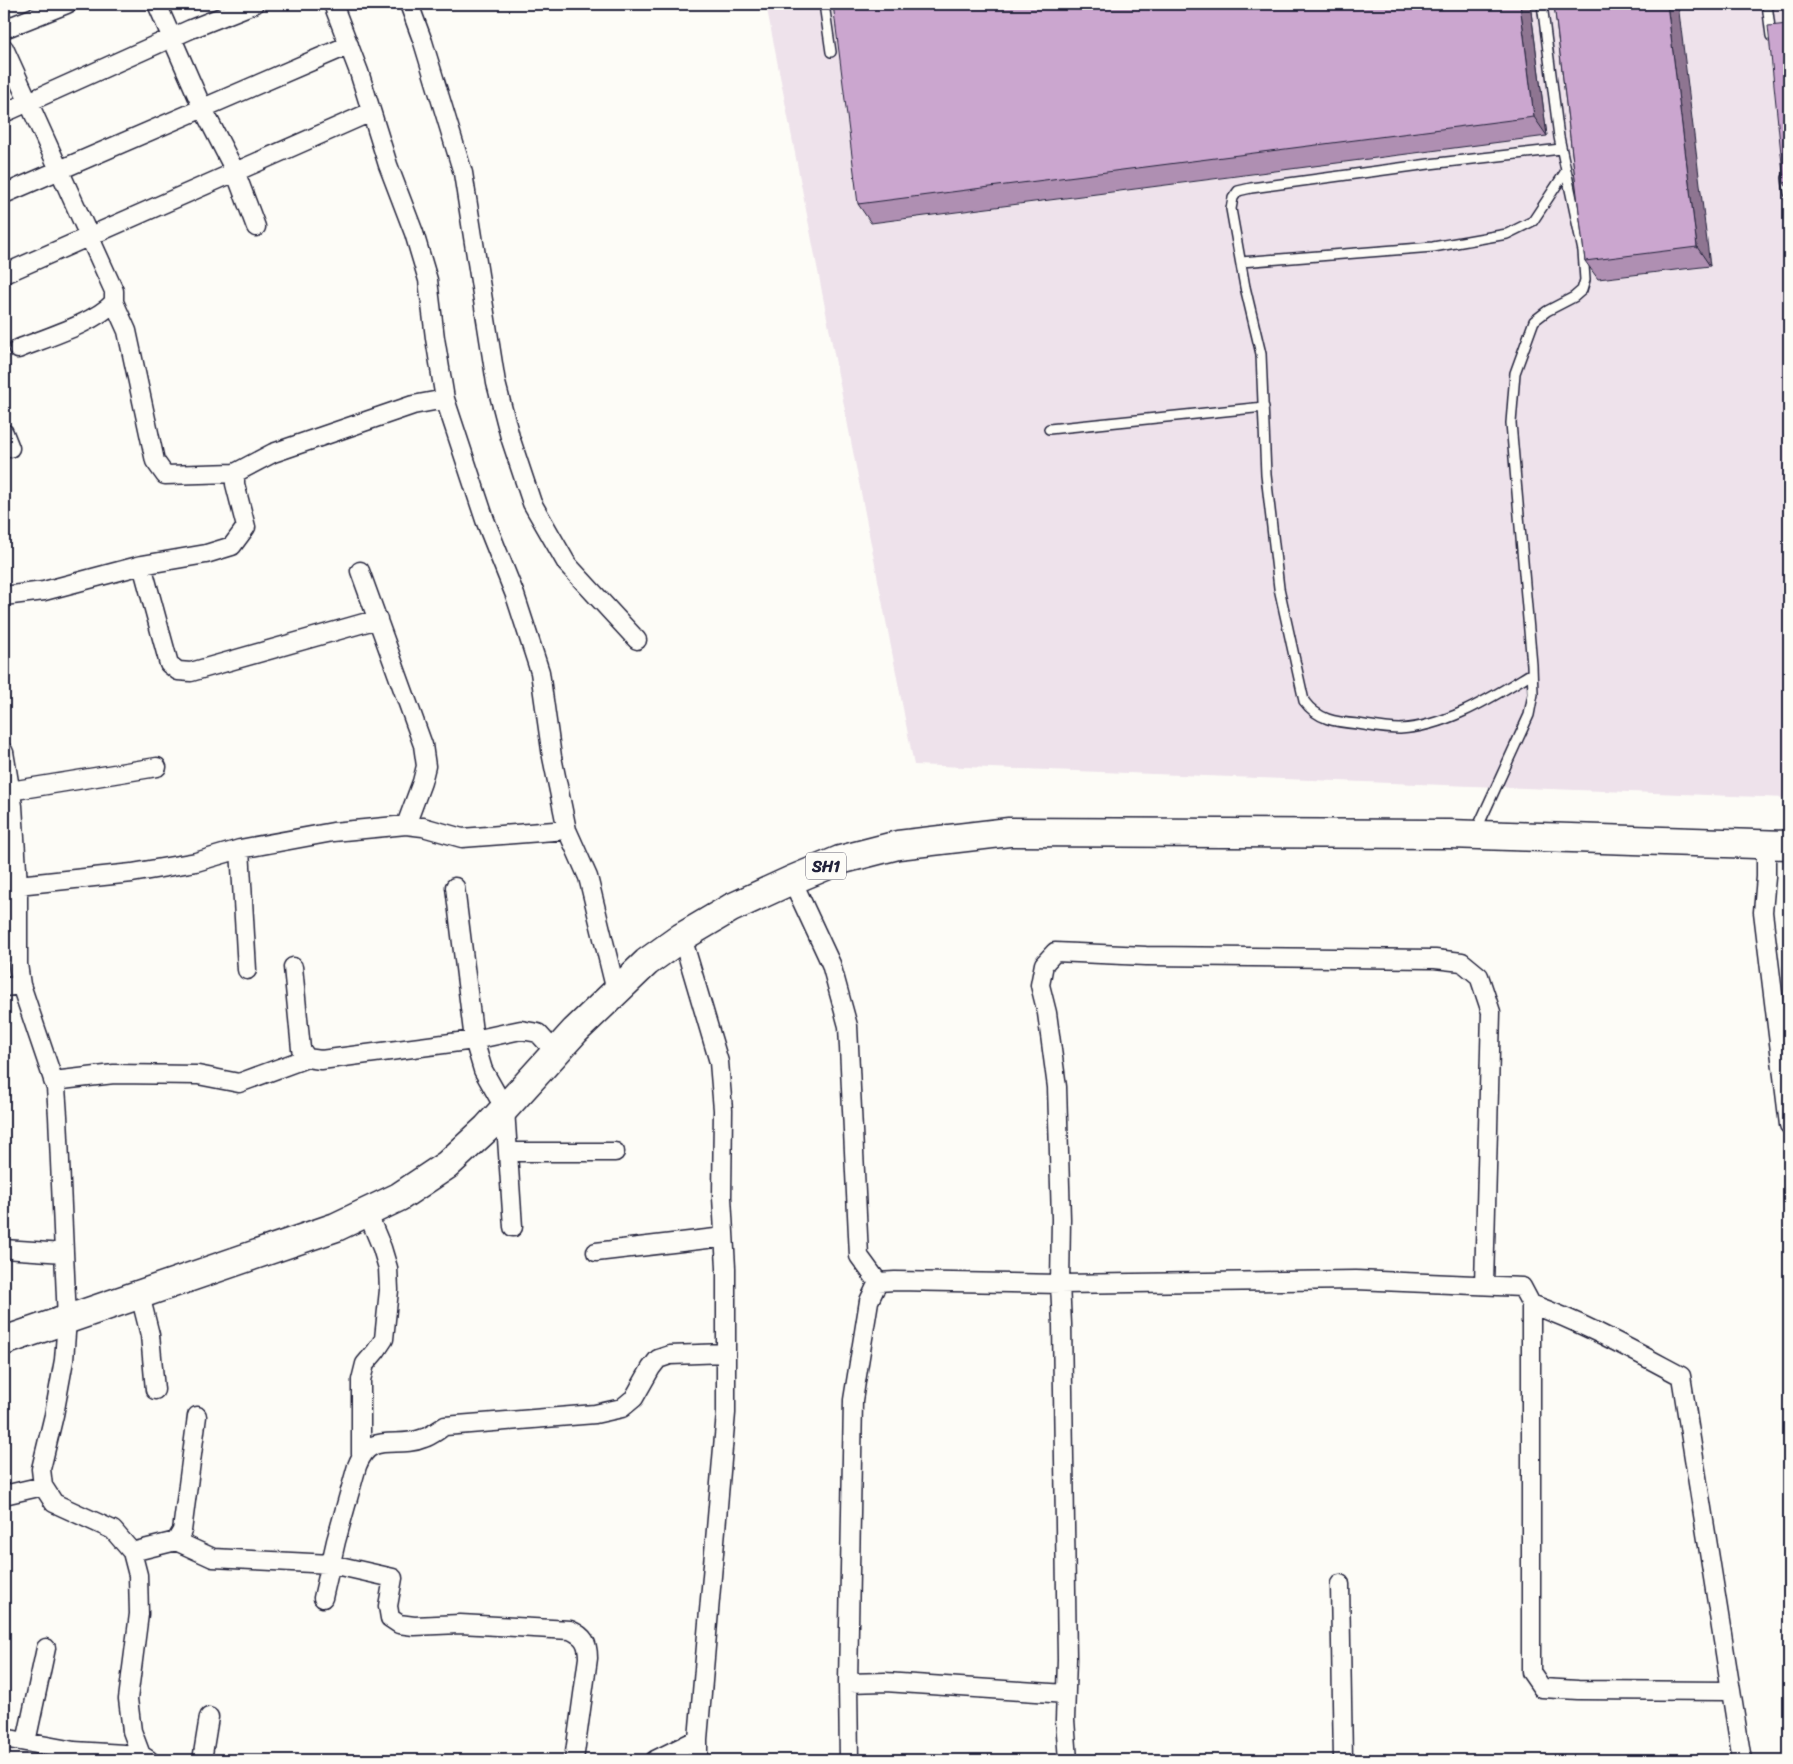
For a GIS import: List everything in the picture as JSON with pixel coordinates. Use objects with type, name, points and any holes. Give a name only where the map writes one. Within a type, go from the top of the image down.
[{"type":"main road","name":"SH1","points":[[4,1341],[336,1227],[399,1197],[448,1165],[487,1128],[556,1053],[647,962],[682,937],[731,908],[840,860],[898,844],[1009,832],[1475,835],[1778,844]]},
{"type":"street","points":[[4,29],[67,4]]},
{"type":"street","points":[[156,4],[202,107],[234,171],[256,227]]},
{"type":"street","points":[[4,113],[171,38],[254,4]]},
{"type":"street","points":[[333,4],[349,45],[388,166],[414,233],[428,280],[445,400],[485,520],[515,595],[540,672],[552,757],[567,830],[588,877],[616,991]]},
{"type":"street","points":[[409,4],[423,42],[463,173],[496,383],[510,437],[532,503],[567,564],[637,640]]},
{"type":"street","points":[[4,194],[349,45]]},
{"type":"street","points":[[4,48],[114,291],[114,302],[127,331],[154,461],[165,475],[236,473],[273,453],[413,406],[445,400]]},
{"type":"street","points":[[4,274],[371,112]]},
{"type":"street","points":[[18,349],[98,314],[106,310],[114,302]]},
{"type":"street","points":[[4,596],[44,591],[142,565],[206,554],[232,546],[246,527],[235,484],[236,473]]},
{"type":"street","points":[[142,565],[169,664],[178,671],[191,672],[378,619]]},
{"type":"street","points":[[360,571],[424,745],[426,766],[406,825]]},
{"type":"street","points":[[4,752],[13,806],[18,885],[18,964],[12,986],[56,1088],[58,1116],[67,1320],[64,1360],[54,1415],[41,1469],[43,1486],[54,1503],[113,1530],[132,1552],[138,1575],[139,1614],[128,1699],[132,1731],[145,1758],[92,1756],[4,1738]]},
{"type":"street","points":[[10,791],[156,767]]},
{"type":"street","points":[[18,885],[132,874],[196,862],[240,849],[333,832],[406,825],[422,827],[462,838],[567,830]]},
{"type":"street","points":[[1778,844],[1766,877],[1763,912],[1789,1125]]},
{"type":"street","points":[[240,849],[247,970]]},
{"type":"street","points":[[792,880],[831,964],[848,1026],[859,1256],[878,1282]]},
{"type":"street","points":[[455,887],[474,1040],[483,1070],[505,1108],[513,1227]]},
{"type":"street","points":[[682,937],[720,1062],[723,1110],[722,1197],[726,1353],[725,1422],[698,1739],[698,1760]]},
{"type":"street","points":[[1068,1760],[1065,1720],[1063,1393],[1060,1284],[1061,1219],[1057,1087],[1047,1013],[1040,985],[1044,964],[1055,952],[1146,956],[1435,959],[1462,962],[1480,976],[1491,1012],[1484,1285]]},
{"type":"street","points":[[293,967],[301,1049],[307,1058]]},
{"type":"street","points":[[53,1081],[114,1074],[198,1076],[239,1083],[307,1058],[321,1060],[474,1040],[522,1030],[538,1033],[556,1053]]},
{"type":"street","points":[[508,1152],[615,1152]]},
{"type":"street","points":[[323,1598],[361,1454],[361,1380],[365,1364],[384,1339],[389,1290],[388,1268],[367,1212]]},
{"type":"street","points":[[596,1252],[724,1237]]},
{"type":"street","points":[[4,1249],[64,1253]]},
{"type":"street","points":[[878,1282],[1060,1284],[1356,1280],[1522,1287],[1531,1304],[1532,1672],[1542,1688],[1730,1691]]},
{"type":"street","points":[[849,1760],[848,1683],[854,1400],[869,1301],[878,1282]]},
{"type":"street","points":[[140,1295],[150,1335],[155,1390]]},
{"type":"street","points":[[1531,1304],[1552,1311],[1612,1339],[1681,1376],[1742,1760]]},
{"type":"street","points":[[361,1454],[368,1447],[380,1443],[407,1442],[424,1438],[445,1426],[595,1414],[622,1408],[634,1398],[658,1359],[670,1355],[726,1353]]},
{"type":"street","points":[[176,1542],[182,1531],[197,1416]]},
{"type":"street","points":[[4,1495],[43,1486]]},
{"type":"street","points":[[132,1552],[176,1542],[213,1558],[331,1564],[393,1578],[388,1606],[390,1618],[399,1624],[414,1626],[460,1624],[570,1630],[581,1635],[588,1645],[588,1658],[574,1760]]},
{"type":"street","points":[[1340,1584],[1343,1760]]},
{"type":"street","points":[[26,1742],[46,1648]]},
{"type":"street","points":[[848,1683],[885,1682],[1066,1694]]},
{"type":"street","points":[[202,1760],[209,1717]]},
{"type":"street","points":[[655,1760],[698,1739]]},
{"type":"lane","points":[[824,4],[831,52]]},
{"type":"lane","points":[[1475,835],[1529,715],[1533,694],[1512,423],[1515,373],[1534,321],[1547,311],[1574,297],[1582,290],[1585,280],[1583,251],[1561,149],[1542,17],[1542,4]]},
{"type":"lane","points":[[1767,4],[1772,42]]},
{"type":"lane","points":[[1532,673],[1480,704],[1434,722],[1399,729],[1340,723],[1322,718],[1312,712],[1304,701],[1279,588],[1266,475],[1261,354],[1231,209],[1233,198],[1238,192],[1429,164],[1561,149]]},
{"type":"lane","points":[[1786,165],[1789,194]]},
{"type":"lane","points":[[1241,262],[1433,247],[1507,234],[1533,221],[1566,171]]},
{"type":"lane","points":[[1049,429],[1264,407]]},
{"type":"shaded area","points":[[766,4],[1789,4],[1789,798],[914,765]]},
{"type":"building","points":[[833,4],[1520,4],[1534,117],[858,204]]},
{"type":"building","points":[[1554,4],[1667,4],[1697,247],[1585,261]]},
{"type":"building","points":[[1789,24],[1789,182],[1784,183],[1768,26]]}]
